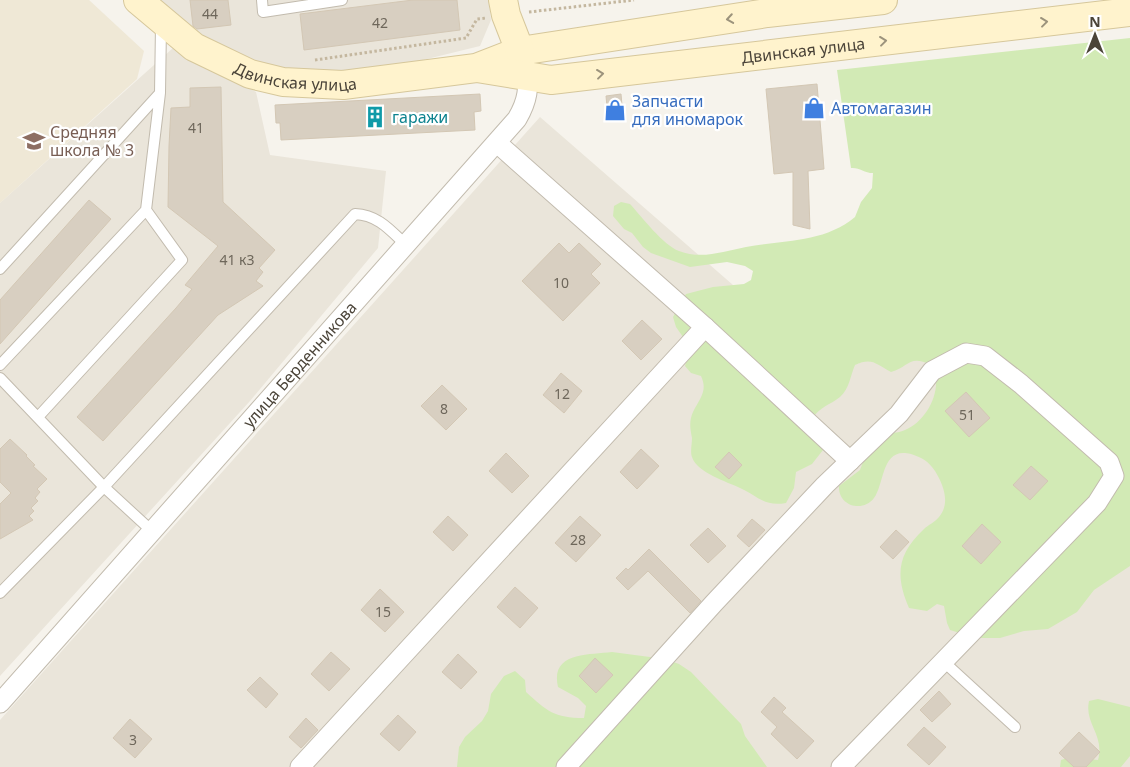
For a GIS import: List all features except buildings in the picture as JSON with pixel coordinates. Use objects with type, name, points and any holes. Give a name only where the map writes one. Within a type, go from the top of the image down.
[{"type":"street","name":"Двинская улица","points":[[138,0],[194,47],[250,74],[282,82],[343,85],[524,63],[767,7],[883,0]]},
{"type":"street","name":"улица Берденникова","points":[[0,703],[517,119],[527,102],[524,63],[505,7]]},
{"type":"street","name":"Двинская улица","points":[[524,63],[551,80],[1130,12]]},
{"type":"street","points":[[497,143],[705,327],[850,461]]},
{"type":"street","points":[[300,767],[705,327]]},
{"type":"street","points":[[566,767],[721,596],[850,461],[899,414],[932,371],[966,353],[985,356],[1021,384],[1109,462],[1114,476],[1097,503],[841,767]]},
{"type":"lane","points":[[262,0],[263,12],[342,0]]},
{"type":"lane","points":[[0,365],[146,210],[160,93],[161,19]]},
{"type":"lane","points":[[0,269],[160,93]]},
{"type":"lane","points":[[38,417],[182,260],[146,210]]},
{"type":"lane","points":[[0,593],[104,487],[355,214],[378,219],[406,246]]},
{"type":"lane","points":[[0,378],[104,487],[153,532]]},
{"type":"lane","points":[[944,662],[1015,727]]},
{"type":"path","points":[[314,60],[466,38],[477,19],[505,7],[634,0]]},
{"type":"shaded area","name":"Средняя школа № 3","points":[[0,0],[89,0],[144,51],[137,79],[0,203]]},
{"type":"shaded area","points":[[153,0],[489,0],[491,20],[480,46],[333,82],[236,62]]},
{"type":"shaded area","points":[[173,48],[256,92],[270,155],[386,171],[378,248],[250,401],[0,676],[0,203]]},
{"type":"shaded area","points":[[540,117],[833,372],[991,318],[1130,484],[1130,767],[0,767],[0,720]]},
{"type":"green space","points":[[1130,38],[1130,566],[1094,590],[1077,612],[1048,629],[1024,631],[1000,638],[976,638],[950,630],[944,606],[937,604],[927,611],[909,608],[902,586],[901,566],[908,547],[924,529],[939,517],[945,506],[943,488],[938,476],[930,465],[925,460],[911,454],[901,453],[894,455],[885,467],[878,491],[869,503],[858,506],[852,505],[842,498],[840,493],[839,486],[860,470],[863,454],[874,434],[894,433],[905,430],[921,419],[927,411],[932,402],[936,383],[935,373],[931,365],[913,361],[891,372],[878,364],[870,362],[855,365],[848,386],[840,397],[825,406],[812,419],[823,450],[812,464],[796,472],[794,488],[786,503],[767,502],[713,476],[700,468],[691,455],[691,418],[704,386],[701,376],[691,373],[685,366],[690,347],[676,327],[673,317],[686,294],[713,287],[744,284],[751,280],[753,271],[745,266],[727,262],[690,267],[651,253],[643,247],[632,233],[624,229],[613,216],[614,206],[621,202],[630,204],[666,243],[679,251],[696,255],[713,254],[803,239],[830,232],[855,217],[861,202],[872,188],[873,173],[851,168],[837,70]]},
{"type":"green space","points":[[612,652],[665,659],[679,664],[691,672],[741,724],[745,736],[767,767],[457,767],[459,747],[465,737],[482,721],[488,711],[491,694],[504,676],[515,671],[525,680],[526,692],[546,709],[565,717],[584,718],[586,706],[578,698],[558,687],[557,676],[560,667],[565,661],[582,655]]},
{"type":"green space","points":[[1098,699],[1130,707],[1130,756],[1121,767],[1060,767],[1061,760],[1070,757],[1098,760],[1099,743],[1088,709],[1089,701]]},
{"type":"place","name":"Автомагазин","points":[[814,108]]},
{"type":"place","name":"Запчасти для иномарок","points":[[615,110]]},
{"type":"place","name":"гаражи","points":[[375,117]]},
{"type":"place","name":"Средняя школа № 3","points":[[34,141]]}]
